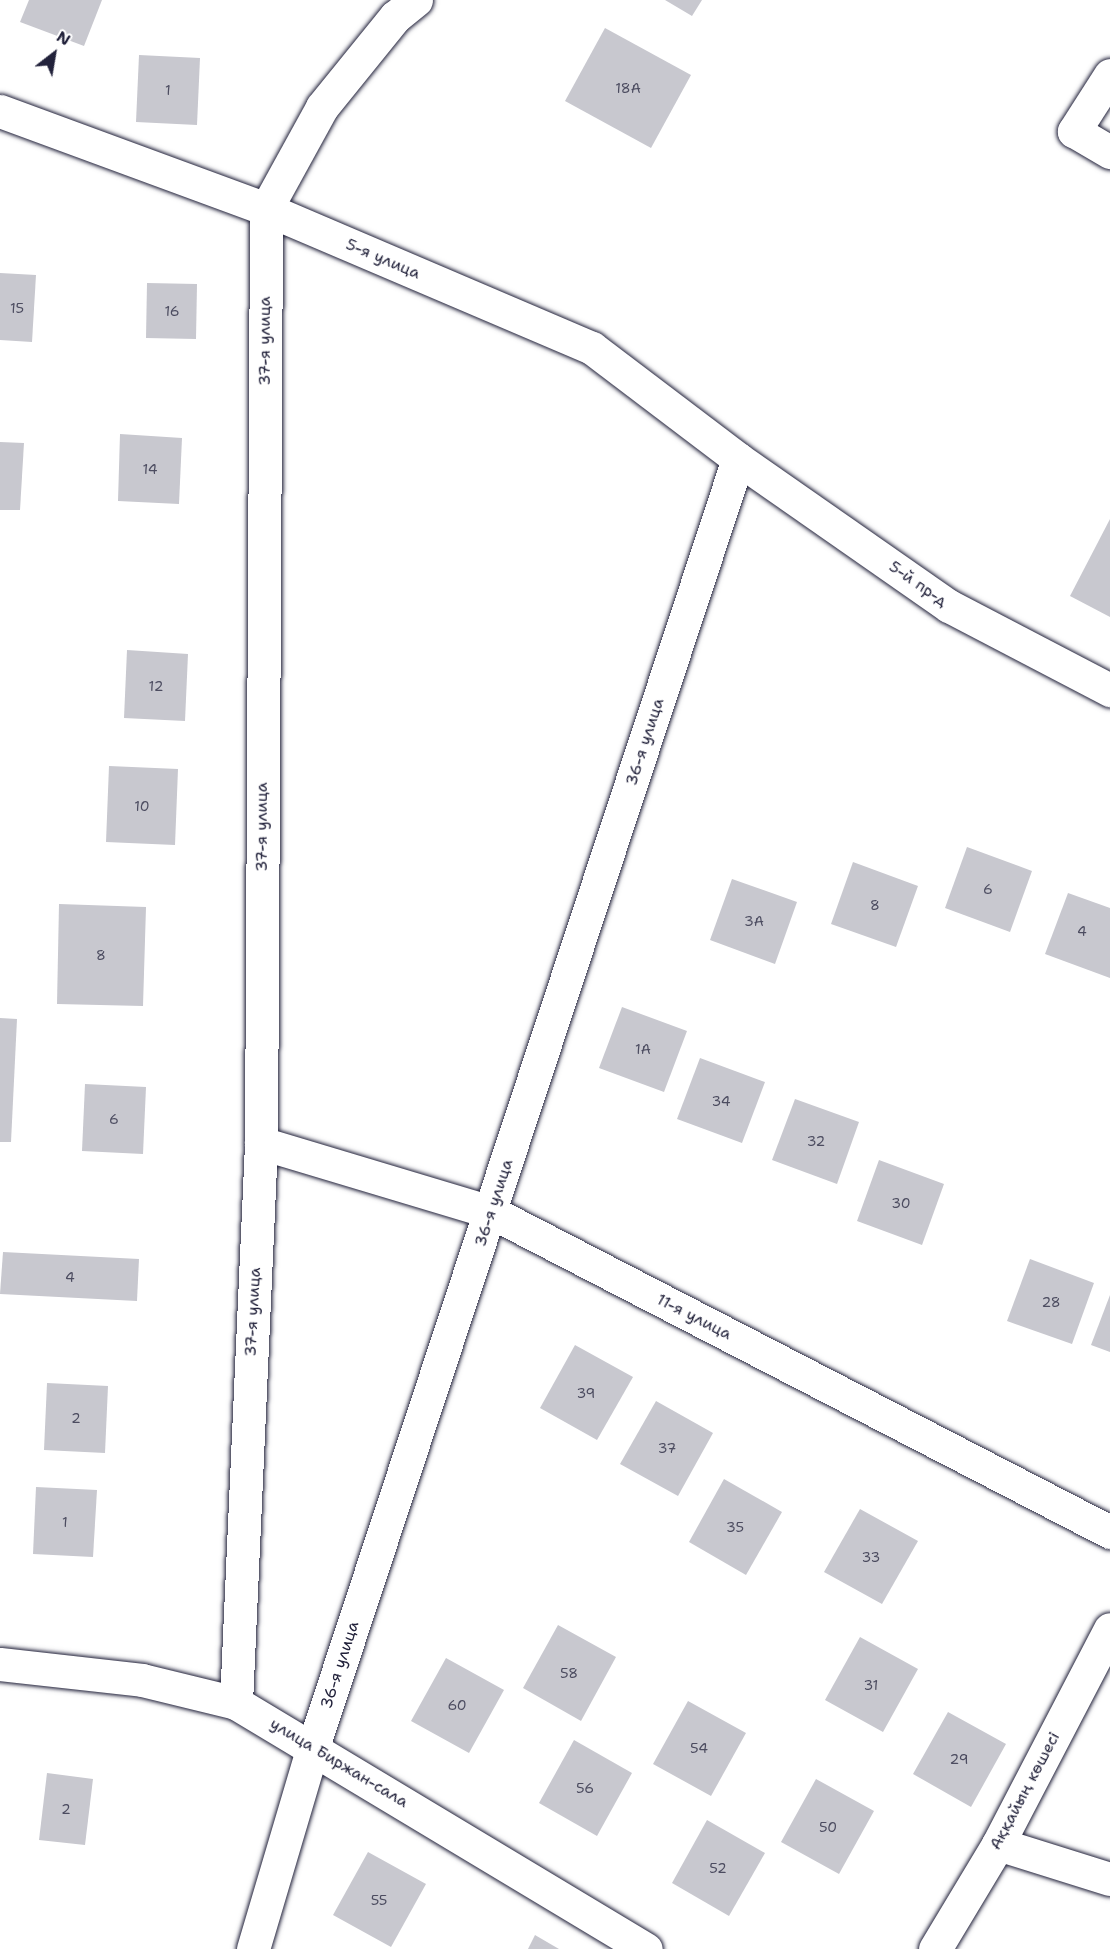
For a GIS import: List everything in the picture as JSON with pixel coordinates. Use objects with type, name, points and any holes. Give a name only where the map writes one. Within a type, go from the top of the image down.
[{"type":"street","name":"37-я улица","points":[[236,1703],[261,1143],[266,208],[322,107],[395,17],[416,0]]},
{"type":"street","points":[[1110,75],[1074,131],[1110,152]]},
{"type":"street","name":"5-я улица","points":[[0,111],[266,208],[592,348],[738,459]]},
{"type":"street","name":"5-й пр-д","points":[[738,459],[949,606],[1110,690]]},
{"type":"street","name":"36-я улица","points":[[253,1949],[313,1747],[738,459]]},
{"type":"street","name":"11-я улица","points":[[261,1143],[491,1212],[1110,1532]]},
{"type":"street","name":"Аққайың көшесі","points":[[935,1949],[998,1844],[1110,1629]]},
{"type":"street","name":"улица Биржан-сала","points":[[0,1664],[142,1680],[236,1703],[313,1747],[646,1949]]},
{"type":"street","points":[[998,1844],[1110,1879]]},
{"type":"building","points":[[29,0],[102,0],[84,46],[20,22]]},
{"type":"building","points":[[665,0],[702,0],[692,16]]},
{"type":"building","points":[[605,28],[691,75],[651,148],[565,101]]},
{"type":"building","points":[[139,55],[200,58],[197,125],[136,122]]},
{"type":"building","points":[[0,273],[36,275],[32,342],[0,340]]},
{"type":"building","points":[[147,283],[197,284],[196,339],[146,338]]},
{"type":"building","points":[[120,434],[182,438],[179,504],[118,501]]},
{"type":"building","points":[[0,442],[24,443],[20,510],[0,510]]},
{"type":"building","points":[[1110,519],[1110,617],[1070,596]]},
{"type":"building","points":[[127,650],[188,654],[185,721],[124,718]]},
{"type":"building","points":[[109,766],[178,769],[175,845],[106,842]]},
{"type":"building","points":[[967,847],[1032,871],[1010,932],[945,908]]},
{"type":"building","points":[[853,862],[918,886],[896,947],[831,924]]},
{"type":"building","points":[[732,879],[797,902],[775,964],[710,940]]},
{"type":"building","points":[[1068,893],[1110,908],[1110,978],[1045,954]]},
{"type":"building","points":[[59,904],[146,907],[143,1006],[57,1004]]},
{"type":"building","points":[[622,1007],[687,1031],[664,1092],[599,1068]]},
{"type":"building","points":[[0,1018],[17,1019],[11,1142],[0,1142]]},
{"type":"building","points":[[700,1058],[765,1082],[742,1143],[677,1119]]},
{"type":"building","points":[[85,1084],[146,1087],[143,1154],[82,1151]]},
{"type":"building","points":[[795,1099],[859,1122],[837,1184],[772,1160]]},
{"type":"building","points":[[879,1160],[944,1184],[922,1245],[857,1221]]},
{"type":"building","points":[[3,1252],[139,1259],[137,1301],[0,1294]]},
{"type":"building","points":[[1030,1259],[1094,1283],[1072,1344],[1007,1321]]},
{"type":"building","points":[[1110,1295],[1110,1352],[1091,1345]]},
{"type":"building","points":[[575,1345],[633,1377],[597,1440],[540,1408]]},
{"type":"building","points":[[47,1383],[108,1386],[105,1453],[44,1450]]},
{"type":"building","points":[[656,1401],[713,1433],[678,1496],[620,1464]]},
{"type":"building","points":[[724,1479],[782,1512],[746,1575],[689,1542]]},
{"type":"building","points":[[36,1487],[97,1490],[93,1557],[33,1554]]},
{"type":"building","points":[[860,1509],[918,1541],[882,1604],[824,1572]]},
{"type":"building","points":[[558,1625],[616,1657],[581,1721],[523,1688]]},
{"type":"building","points":[[860,1637],[918,1669],[883,1732],[825,1700]]},
{"type":"building","points":[[446,1658],[504,1690],[469,1753],[411,1721]]},
{"type":"building","points":[[688,1701],[746,1733],[711,1796],[653,1764]]},
{"type":"building","points":[[948,1712],[1006,1744],[971,1807],[913,1774]]},
{"type":"building","points":[[574,1740],[632,1773],[597,1836],[539,1803]]},
{"type":"building","points":[[47,1773],[93,1779],[85,1845],[39,1840]]},
{"type":"building","points":[[816,1779],[874,1811],[839,1874],[781,1842]]},
{"type":"building","points":[[707,1820],[765,1853],[729,1916],[672,1883]]},
{"type":"building","points":[[368,1852],[426,1884],[391,1947],[333,1915]]},
{"type":"building","points":[[535,1935],[559,1949],[528,1949]]}]
